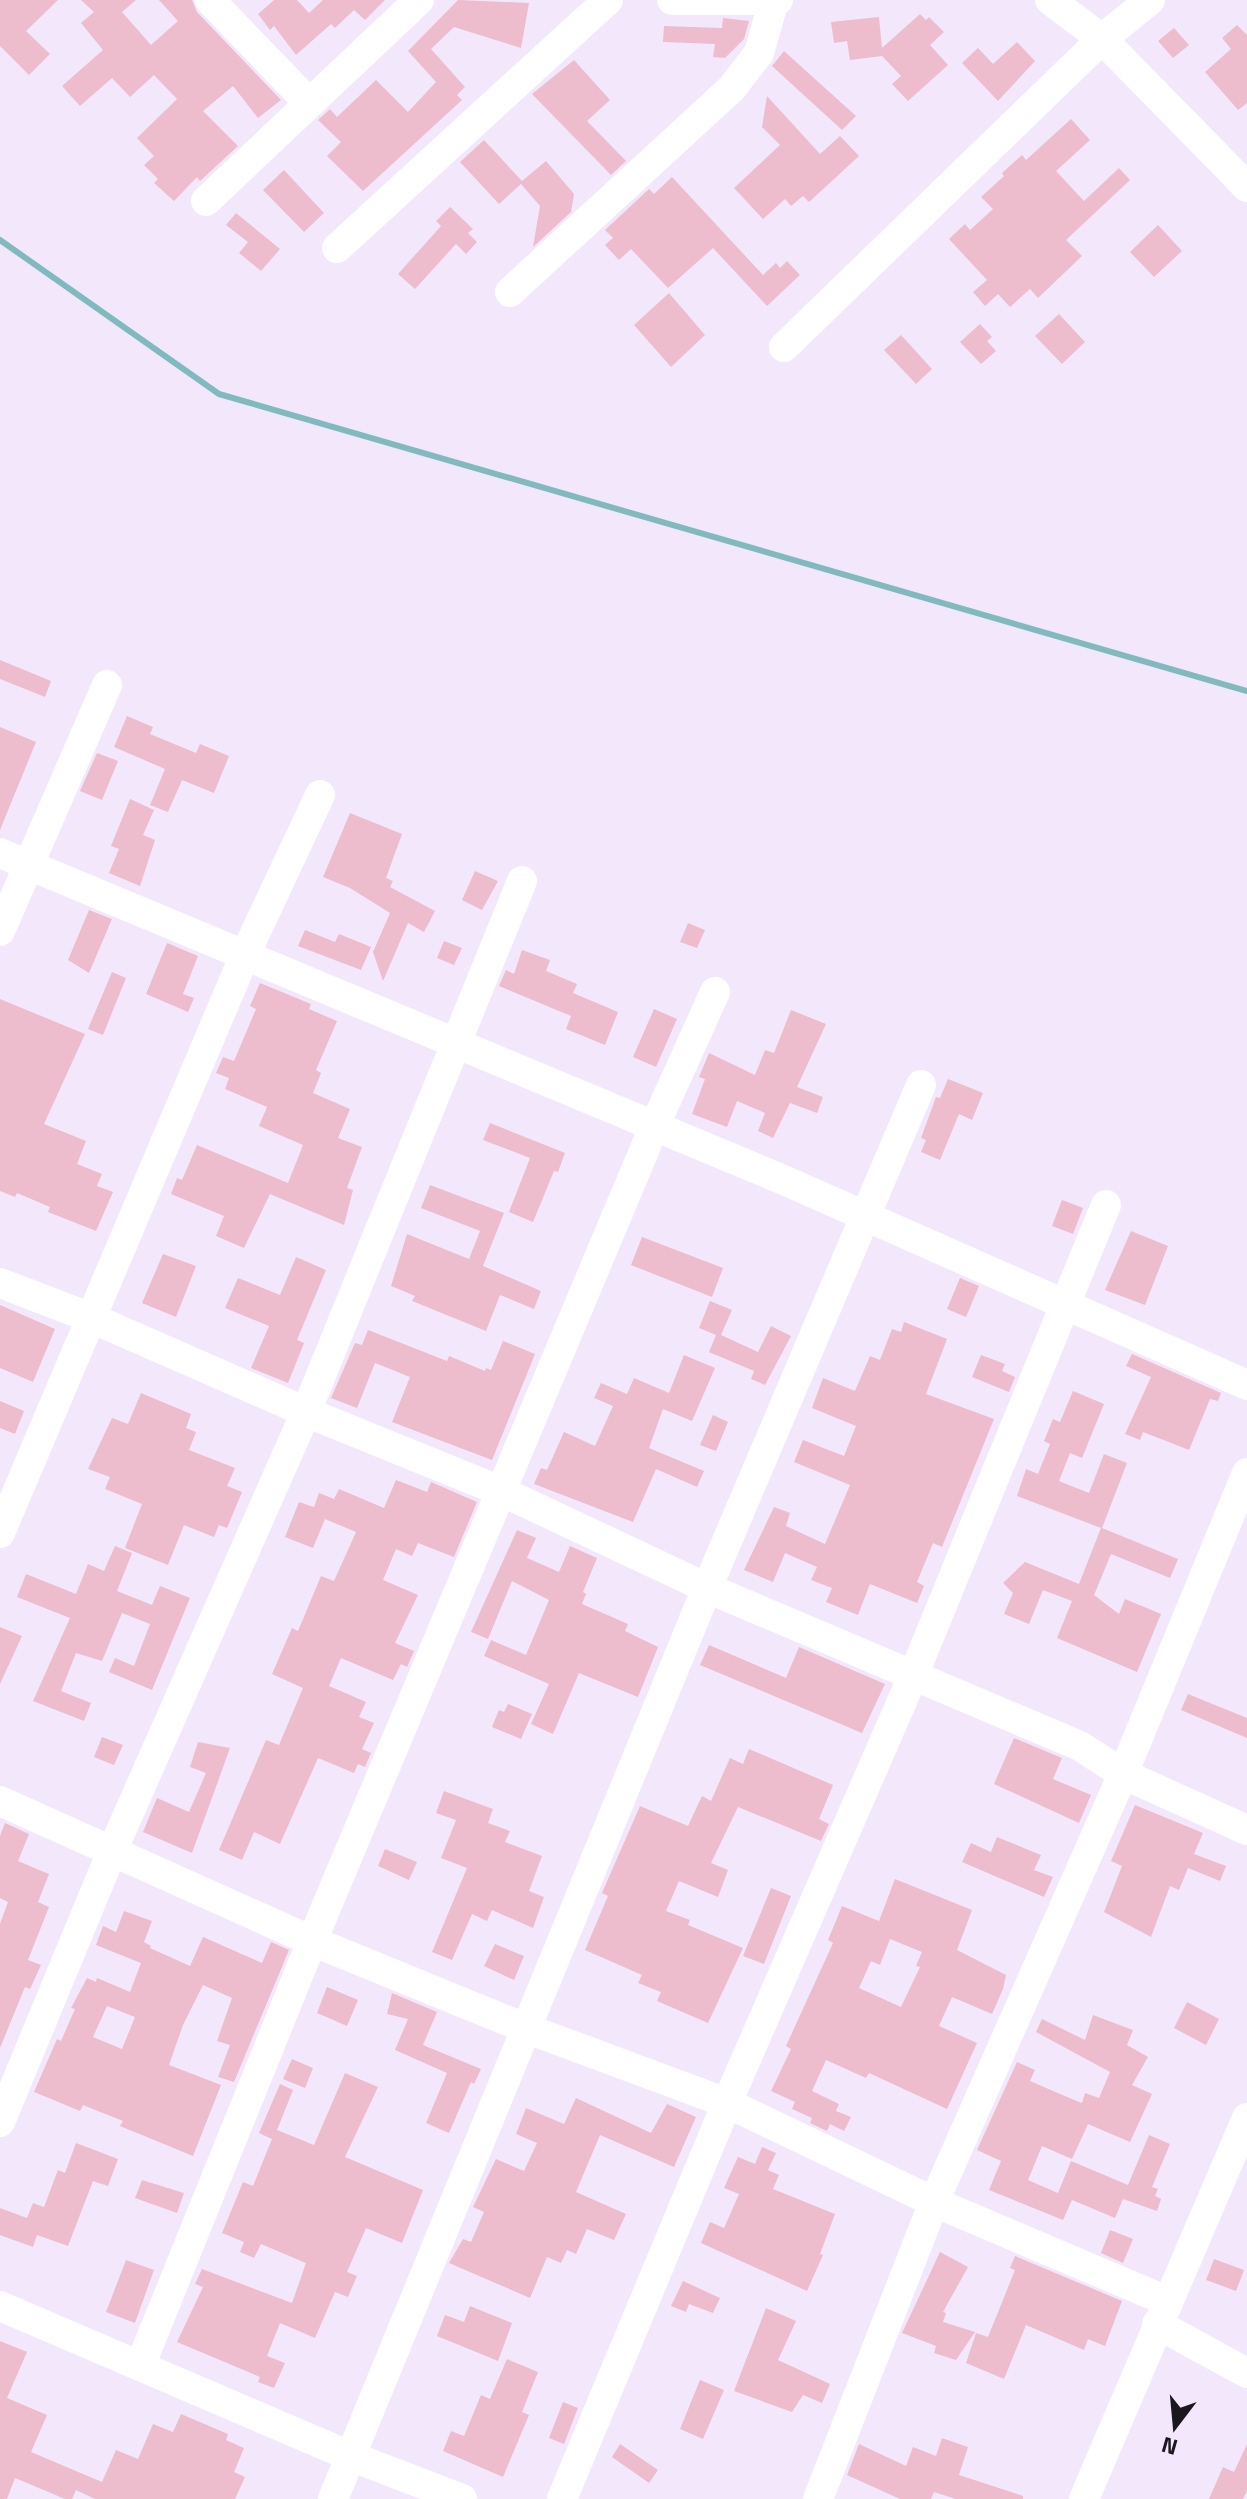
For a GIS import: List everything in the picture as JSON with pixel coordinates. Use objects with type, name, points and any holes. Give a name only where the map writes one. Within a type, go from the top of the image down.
[{"type":"street","points":[[210,0],[309,103]]},
{"type":"street","points":[[206,201],[419,0]]},
{"type":"street","points":[[337,248],[608,0]]},
{"type":"street","points":[[510,292],[732,88],[759,53],[776,0],[672,0]]},
{"type":"street","points":[[1050,0],[1102,39],[1247,187]]},
{"type":"street","points":[[784,347],[1102,39],[1150,0]]},
{"type":"street","points":[[0,931],[14,858],[107,685]]},
{"type":"street","points":[[0,1533],[244,957],[320,795]]},
{"type":"street","points":[[14,858],[865,1217],[1247,1385]]},
{"type":"street","points":[[0,2122],[113,1849],[306,1412],[522,881]]},
{"type":"street","points":[[140,2366],[312,1941],[654,1127],[715,992]]},
{"type":"street","points":[[333,2499],[707,1588],[921,1085]]},
{"type":"street","points":[[562,2499],[727,2103],[913,1676],[1106,1205]]},
{"type":"street","points":[[0,1283],[89,1317],[306,1412],[503,1492],[707,1588],[1080,1746],[1123,1774],[1247,1830]]},
{"type":"street","points":[[818,2499],[934,2202],[1123,1774],[1247,1473]]},
{"type":"street","points":[[0,1801],[113,1849],[312,1941],[525,2028],[727,2103],[1162,2312],[1247,2373]]},
{"type":"street","points":[[1084,2499],[1247,2118]]},
{"type":"street","points":[[0,2306],[350,2456],[462,2499]]},
{"type":"building","points":[[0,0],[58,0],[26,31],[50,54],[29,75],[0,46]]},
{"type":"building","points":[[81,0],[136,0],[122,12],[151,45],[178,21],[159,0],[192,0],[197,12],[281,100],[258,118],[233,86],[203,111],[238,146],[200,181],[197,177],[174,201],[154,183],[158,179],[144,165],[154,156],[137,138],[177,99],[154,75],[130,97],[112,78],[80,106],[62,86],[103,50],[81,23],[94,12]]},
{"type":"building","points":[[274,0],[297,0],[309,13],[323,0],[385,0],[365,20],[354,10],[335,28],[331,24],[296,55],[274,26],[270,30],[258,14]]},
{"type":"building","points":[[458,0],[529,3],[521,48],[454,27],[431,49],[465,87],[457,95],[462,100],[363,191],[327,156],[341,142],[318,120],[330,109],[337,117],[376,80],[408,112],[436,82],[408,51]]},
{"type":"building","points":[[920,14],[926,20],[929,17],[944,32],[930,45],[948,65],[908,101],[892,84],[901,76],[882,56],[850,60],[847,41],[834,43],[831,22],[879,17],[882,48]]},
{"type":"building","points":[[723,18],[749,21],[744,39],[725,58],[713,57],[715,44],[663,42],[664,26],[722,28]]},
{"type":"building","points":[[1237,25],[1247,35],[1247,103],[1238,110],[1205,72],[1231,49],[1222,38]]},
{"type":"building","points":[[1174,28],[1189,45],[1173,58],[1158,41]]},
{"type":"building","points":[[1017,42],[1035,61],[998,101],[962,63],[978,48],[993,64]]},
{"type":"building","points":[[784,51],[856,116],[842,130],[772,66]]},
{"type":"building","points":[[574,60],[610,100],[587,121],[626,161],[611,175],[532,94]]},
{"type":"building","points":[[767,96],[820,154],[840,136],[859,156],[809,202],[803,196],[791,206],[785,199],[763,219],[734,188],[780,145],[762,127]]},
{"type":"building","points":[[1071,119],[1090,140],[1056,171],[1084,201],[1119,168],[1130,180],[1066,240],[1082,256],[1038,298],[1030,289],[1010,307],[998,294],[985,306],[973,292],[987,280],[949,239],[965,224],[970,230],[993,209],[981,197],[1004,176],[1002,173],[1022,155],[1026,160]]},
{"type":"building","points":[[484,140],[522,181],[546,161],[574,194],[571,212],[533,247],[540,206],[521,184],[499,204],[460,162]]},
{"type":"building","points":[[284,170],[324,213],[304,232],[263,190]]},
{"type":"building","points":[[672,177],[763,275],[776,263],[780,268],[787,261],[800,275],[767,306],[713,248],[668,288],[631,249],[619,260],[605,245],[613,238],[605,230],[649,189],[654,194]]},
{"type":"building","points":[[450,207],[473,229],[468,233],[477,242],[466,254],[456,244],[415,289],[398,274],[441,226],[436,221]]},
{"type":"building","points":[[236,213],[280,249],[261,271],[239,253],[248,242],[226,225]]},
{"type":"building","points":[[1158,225],[1182,251],[1154,277],[1130,252]]},
{"type":"building","points":[[669,293],[705,335],[671,367],[634,325]]},
{"type":"building","points":[[1059,314],[1085,342],[1062,364],[1035,336]]},
{"type":"building","points":[[980,324],[992,337],[987,341],[996,351],[981,364],[960,342]]},
{"type":"building","points":[[901,335],[932,369],[916,384],[884,350]]},
{"type":"building","points":[[0,660],[51,681],[45,697],[0,679]]},
{"type":"building","points":[[127,716],[153,727],[150,734],[196,753],[200,744],[229,756],[214,793],[182,780],[168,812],[150,805],[165,769],[114,747]]},
{"type":"building","points":[[0,727],[36,742],[0,830]]},
{"type":"building","points":[[97,753],[118,761],[102,800],[80,791]]},
{"type":"building","points":[[130,799],[154,810],[143,835],[155,840],[140,886],[109,873],[119,849],[111,846]]},
{"type":"building","points":[[350,813],[402,834],[386,878],[393,881],[390,887],[435,911],[424,932],[408,923],[383,981],[373,952],[390,913],[350,888],[323,877]]},
{"type":"building","points":[[475,871],[498,881],[482,910],[462,900]]},
{"type":"building","points":[[89,910],[112,919],[89,973],[68,960]]},
{"type":"building","points":[[688,923],[705,930],[697,948],[680,942]]},
{"type":"building","points":[[305,930],[335,942],[339,934],[371,947],[361,970],[298,946]]},
{"type":"building","points":[[444,941],[462,948],[454,965],[437,958]]},
{"type":"building","points":[[167,943],[198,956],[183,994],[194,998],[188,1012],[146,994]]},
{"type":"building","points":[[522,950],[550,960],[546,971],[577,984],[573,993],[618,1012],[605,1045],[566,1029],[571,1016],[499,986],[506,970],[514,974]]},
{"type":"building","points":[[112,972],[126,978],[103,1035],[88,1029]]},
{"type":"building","points":[[260,983],[311,1004],[309,1009],[337,1021],[316,1070],[321,1073],[313,1093],[350,1109],[338,1138],[362,1147],[347,1188],[353,1190],[344,1225],[270,1194],[244,1248],[216,1236],[224,1216],[171,1194],[177,1178],[182,1180],[197,1145],[288,1183],[303,1145],[259,1126],[267,1107],[225,1089],[229,1078],[216,1073],[223,1057],[234,1061],[256,1009],[250,1006]]},
{"type":"building","points":[[0,999],[85,1034],[44,1124],[86,1141],[77,1164],[102,1174],[97,1186],[113,1192],[96,1231],[48,1212],[50,1207],[17,1193],[15,1197],[0,1191]]},
{"type":"building","points":[[654,1009],[677,1019],[656,1067],[633,1057]]},
{"type":"building","points":[[791,1010],[826,1024],[797,1087],[823,1097],[817,1113],[790,1103],[773,1138],[758,1131],[765,1113],[737,1101],[727,1127],[692,1114],[705,1079],[699,1077],[709,1053],[755,1075],[765,1050],[774,1053]]},
{"type":"building","points":[[948,1079],[983,1093],[972,1120],[959,1114],[940,1160],[921,1152],[926,1140],[921,1138],[936,1097],[940,1098]]},
{"type":"building","points":[[490,1123],[565,1153],[558,1172],[554,1171],[533,1222],[509,1212],[530,1158],[483,1140]]},
{"type":"building","points":[[430,1185],[504,1213],[483,1266],[541,1291],[534,1309],[500,1295],[486,1331],[412,1301],[415,1296],[391,1286],[407,1234],[469,1259],[480,1231],[421,1208]]},
{"type":"building","points":[[1062,1200],[1083,1208],[1073,1234],[1052,1226]]},
{"type":"building","points":[[1131,1231],[1168,1246],[1145,1305],[1105,1290]]},
{"type":"building","points":[[642,1237],[723,1268],[712,1297],[631,1265]]},
{"type":"building","points":[[163,1254],[196,1266],[176,1317],[142,1303]]},
{"type":"building","points":[[296,1257],[326,1270],[297,1340],[304,1343],[288,1383],[251,1368],[269,1326],[225,1308],[238,1278],[280,1295]]},
{"type":"building","points":[[960,1278],[979,1286],[966,1317],[947,1309]]},
{"type":"building","points":[[710,1301],[732,1310],[721,1335],[758,1352],[771,1326],[791,1336],[765,1385],[751,1379],[754,1371],[709,1352],[716,1335],[699,1328]]},
{"type":"building","points":[[0,1305],[55,1329],[33,1382],[0,1368]]},
{"type":"building","points":[[904,1322],[947,1339],[926,1394],[994,1419],[942,1547],[933,1543],[917,1582],[924,1586],[917,1603],[870,1584],[858,1615],[826,1602],[832,1588],[811,1580],[817,1567],[785,1553],[773,1582],[744,1570],[774,1507],[790,1513],[786,1526],[825,1544],[850,1485],[794,1462],[803,1440],[844,1456],[856,1426],[812,1408],[823,1378],[855,1391],[870,1356],[880,1360],[892,1329],[901,1332]]},
{"type":"building","points":[[368,1330],[447,1361],[449,1356],[485,1371],[486,1368],[491,1370],[503,1341],[535,1354],[492,1460],[392,1422],[410,1377],[375,1363],[357,1408],[331,1398],[355,1343],[362,1345]]},
{"type":"building","points":[[1132,1354],[1221,1393],[1218,1401],[1210,1399],[1189,1450],[1143,1432],[1140,1440],[1125,1434],[1151,1377],[1126,1366]]},
{"type":"building","points":[[684,1355],[715,1368],[692,1421],[663,1409],[649,1448],[704,1471],[697,1487],[656,1469],[633,1522],[534,1484],[541,1468],[547,1470],[564,1432],[595,1446],[613,1406],[594,1398],[601,1383],[627,1394],[634,1378],[669,1393]]},
{"type":"building","points":[[981,1355],[1005,1364],[1002,1371],[1015,1377],[1009,1392],[972,1377]]},
{"type":"building","points":[[1073,1391],[1104,1404],[1082,1458],[1070,1453],[1059,1481],[1089,1493],[1104,1454],[1127,1463],[1102,1528],[1178,1559],[1170,1578],[1111,1554],[1094,1595],[1119,1614],[1125,1599],[1161,1614],[1137,1672],[1057,1638],[1072,1601],[1043,1590],[1029,1624],[1004,1614],[1013,1593],[1003,1583],[1025,1562],[1079,1584],[1101,1528],[1017,1496],[1026,1469],[1038,1474],[1050,1444],[1044,1441],[1053,1419],[1060,1422]]},
{"type":"building","points":[[141,1393],[191,1414],[186,1428],[196,1432],[189,1450],[235,1468],[227,1486],[242,1492],[227,1528],[219,1525],[214,1537],[184,1525],[168,1565],[125,1548],[142,1504],[105,1489],[110,1477],[88,1469],[112,1418],[128,1424]]},
{"type":"building","points":[[0,1401],[24,1411],[15,1434],[0,1428]]},
{"type":"building","points":[[713,1415],[728,1422],[716,1451],[700,1445]]},
{"type":"building","points":[[396,1480],[427,1492],[431,1482],[477,1502],[454,1557],[418,1543],[412,1556],[396,1549],[383,1580],[418,1595],[395,1643],[414,1651],[407,1667],[401,1664],[393,1680],[341,1658],[329,1686],[366,1702],[359,1717],[374,1723],[362,1749],[371,1753],[365,1767],[358,1764],[354,1773],[318,1758],[280,1844],[254,1832],[242,1860],[219,1850],[266,1740],[279,1745],[303,1688],[272,1674],[292,1628],[298,1631],[321,1576],[334,1581],[356,1532],[325,1519],[313,1548],[285,1537],[299,1502],[314,1507],[319,1493],[334,1499],[339,1489],[384,1508]]},
{"type":"building","points":[[517,1530],[536,1538],[527,1558],[559,1572],[570,1546],[597,1558],[583,1592],[586,1594],[582,1604],[628,1624],[625,1631],[658,1647],[638,1697],[579,1673],[553,1734],[531,1724],[549,1684],[484,1656],[491,1640],[526,1655],[549,1600],[512,1581],[488,1639],[471,1632]]},
{"type":"building","points":[[115,1546],[132,1553],[117,1591],[152,1605],[160,1586],[190,1598],[152,1690],[109,1672],[115,1658],[134,1666],[150,1624],[122,1613],[102,1661],[76,1653],[61,1691],[91,1703],[84,1721],[33,1701],[70,1618],[17,1597],[26,1574],[76,1594],[88,1564],[104,1571]]},
{"type":"building","points":[[0,1627],[22,1636],[0,1684]]},
{"type":"building","points":[[709,1645],[786,1678],[799,1647],[885,1684],[862,1733],[700,1665]]},
{"type":"building","points":[[1188,1694],[1247,1718],[1247,1738],[1181,1710]]},
{"type":"building","points":[[508,1704],[532,1714],[521,1739],[492,1727],[499,1710],[504,1712]]},
{"type":"building","points":[[102,1737],[123,1745],[114,1765],[94,1757]]},
{"type":"building","points":[[1014,1738],[1062,1758],[1053,1779],[1091,1795],[1079,1823],[994,1784]]},
{"type":"building","points":[[198,1742],[230,1748],[192,1853],[143,1832],[157,1798],[189,1812],[206,1773],[190,1767]]},
{"type":"building","points":[[749,1749],[833,1785],[819,1819],[829,1824],[821,1841],[738,1807],[711,1863],[728,1870],[718,1897],[679,1881],[666,1911],[690,1920],[688,1925],[743,1948],[708,2023],[657,2001],[661,1992],[638,1983],[642,1975],[585,1950],[608,1896],[602,1893],[640,1806],[688,1826],[702,1796],[711,1801],[730,1758],[743,1764]]},
{"type":"building","points":[[444,1791],[493,1809],[488,1823],[510,1831],[505,1842],[542,1856],[529,1891],[544,1897],[533,1928],[492,1910],[487,1921],[472,1914],[452,1960],[432,1952],[467,1868],[441,1858],[456,1820],[436,1813]]},
{"type":"building","points":[[1135,1805],[1203,1833],[1194,1854],[1226,1866],[1220,1881],[1188,1868],[1179,1890],[1170,1886],[1151,1937],[1104,1912],[1122,1866],[1111,1861]]},
{"type":"building","points":[[5,1823],[29,1834],[18,1861],[49,1874],[38,1902],[49,1907],[28,1960],[41,1965],[30,1989],[25,1987],[0,2048],[0,1924],[8,1902],[0,1898],[0,1836]]},
{"type":"building","points":[[997,1837],[1041,1855],[1034,1870],[1053,1877],[1044,1897],[962,1862],[971,1843],[991,1852]]},
{"type":"building","points":[[385,1849],[417,1862],[409,1880],[378,1866]]},
{"type":"building","points":[[895,1879],[972,1910],[957,1950],[1006,1975],[1003,1989],[992,2014],[952,1997],[939,2026],[977,2043],[947,2109],[869,2073],[866,2078],[826,2060],[812,2091],[839,2104],[836,2111],[851,2117],[844,2131],[830,2124],[827,2131],[810,2123],[812,2118],[792,2109],[795,2102],[771,2091],[791,2049],[786,2046],[833,1943],[828,1940],[842,1906],[879,1921]],"holes":[[[890,1939],[922,1952],[916,1966],[920,1967],[901,2007],[859,1988],[871,1961],[880,1965]]]},
{"type":"building","points":[[771,1888],[791,1896],[764,1964],[743,1956]]},
{"type":"building","points":[[124,1911],[152,1921],[144,1942],[150,1948],[190,1966],[203,1937],[262,1963],[271,1942],[289,1950],[234,2082],[218,2077],[230,2045],[217,2041],[232,1998],[203,1985],[183,2025],[169,2065],[221,2085],[193,2156],[120,2126],[123,2121],[83,2105],[80,2111],[34,2092],[57,2039],[61,2041],[75,2009],[71,2008],[87,1978],[96,1982],[97,1978],[130,1992],[141,1963],[96,1945],[103,1926],[116,1932]],"holes":[[[107,2006],[135,2017],[122,2049],[93,2037]]]},
{"type":"building","points":[[495,1944],[524,1956],[514,1980],[484,1966]]},
{"type":"building","points":[[327,1987],[358,2000],[347,2026],[317,2013]]},
{"type":"building","points":[[392,1993],[437,2012],[423,2045],[481,2069],[474,2084],[471,2082],[449,2133],[426,2123],[447,2073],[395,2050],[408,2019],[387,2014]]},
{"type":"building","points":[[1187,2002],[1219,2019],[1206,2045],[1174,2028]]},
{"type":"building","points":[[1093,2015],[1133,2030],[1127,2045],[1148,2057],[1132,2085],[1152,2094],[1130,2142],[1088,2124],[1072,2159],[1042,2146],[1028,2180],[1058,2193],[1071,2161],[1128,2185],[1149,2135],[1170,2144],[1152,2187],[1158,2189],[1155,2196],[1161,2199],[1157,2211],[1123,2199],[1115,2218],[1072,2200],[1063,2220],[989,2190],[1001,2161],[977,2150],[1017,2062],[1035,2070],[1030,2081],[1082,2103],[1085,2093],[1099,2098],[1110,2072],[1036,2032],[1042,2019],[1085,2040]]},
{"type":"building","points":[[292,2059],[313,2068],[305,2088],[283,2079]]},
{"type":"building","points":[[345,2073],[378,2087],[345,2157],[423,2190],[402,2243],[366,2228],[347,2272],[357,2276],[348,2297],[335,2292],[315,2338],[280,2323],[267,2356],[285,2363],[274,2388],[258,2382],[260,2377],[177,2342],[203,2287],[195,2284],[202,2269],[292,2303],[306,2263],[261,2244],[254,2258],[240,2252],[244,2242],[222,2233],[243,2182],[253,2186],[272,2139],[259,2133],[280,2084],[293,2090],[277,2130],[314,2145]]},
{"type":"building","points":[[576,2098],[651,2133],[667,2104],[696,2117],[674,2167],[600,2135],[576,2192],[626,2214],[614,2240],[587,2229],[576,2254],[567,2250],[561,2263],[547,2257],[530,2298],[449,2263],[463,2239],[471,2242],[484,2212],[473,2207],[496,2159],[524,2171],[537,2143],[516,2134],[526,2108],[564,2124]]},
{"type":"building","points":[[76,2143],[118,2159],[108,2186],[93,2181],[68,2246],[37,2235],[33,2247],[0,2235],[0,2208],[27,2218],[33,2203],[44,2207],[58,2170],[65,2173]]},
{"type":"building","points":[[762,2147],[776,2153],[768,2170],[779,2175],[773,2189],[835,2214],[820,2254],[823,2255],[807,2291],[701,2243],[710,2222],[724,2228],[739,2194],[724,2188],[738,2157],[755,2164]]},
{"type":"building","points":[[142,2180],[184,2193],[177,2213],[135,2198]]},
{"type":"building","points":[[1110,2230],[1133,2239],[1123,2263],[1101,2253]]},
{"type":"building","points":[[940,2252],[968,2267],[943,2312],[946,2313],[943,2322],[975,2332],[956,2360],[934,2353],[936,2346],[902,2333]]},
{"type":"building","points":[[1015,2256],[1122,2301],[1105,2346],[1088,2339],[1084,2350],[1026,2325],[1004,2379],[966,2363],[976,2333],[988,2337],[1015,2270],[1010,2268]]},
{"type":"building","points":[[1214,2259],[1244,2270],[1236,2291],[1206,2280]]},
{"type":"building","points":[[126,2260],[154,2270],[135,2323],[106,2312]]},
{"type":"building","points":[[683,2281],[720,2298],[713,2313],[689,2304],[686,2312],[671,2306]]},
{"type":"building","points":[[470,2306],[512,2323],[498,2361],[437,2336],[445,2315],[464,2322]]},
{"type":"building","points":[[766,2308],[796,2321],[778,2360],[830,2384],[822,2403],[803,2395],[792,2412],[734,2391]]},
{"type":"building","points":[[0,2341],[27,2352],[7,2398],[47,2415],[31,2452],[102,2482],[116,2450],[138,2459],[153,2424],[173,2432],[181,2414],[228,2434],[226,2440],[244,2448],[234,2472],[245,2477],[235,2499],[95,2499],[76,2490],[72,2499],[65,2499],[15,2478],[7,2499],[0,2499]]},
{"type":"building","points":[[507,2359],[538,2372],[522,2412],[529,2415],[503,2477],[443,2451],[451,2431],[464,2436],[481,2395],[490,2399]]},
{"type":"building","points":[[700,2380],[724,2390],[703,2439],[680,2429]]},
{"type":"building","points":[[563,2402],[578,2408],[564,2444],[549,2438]]},
{"type":"building","points":[[942,2438],[968,2447],[959,2475],[1023,2496],[1023,2499],[956,2499],[934,2492],[931,2499],[900,2499],[847,2475],[859,2444],[906,2466],[913,2447],[936,2456]]},
{"type":"building","points":[[620,2444],[658,2470],[649,2483],[612,2457]]},
{"type":"building","points":[[1247,2444],[1247,2491],[1243,2499],[1209,2499],[1223,2467],[1234,2472]]},
{"type":"waterway","points":[[0,240],[219,394],[1247,691]]}]
